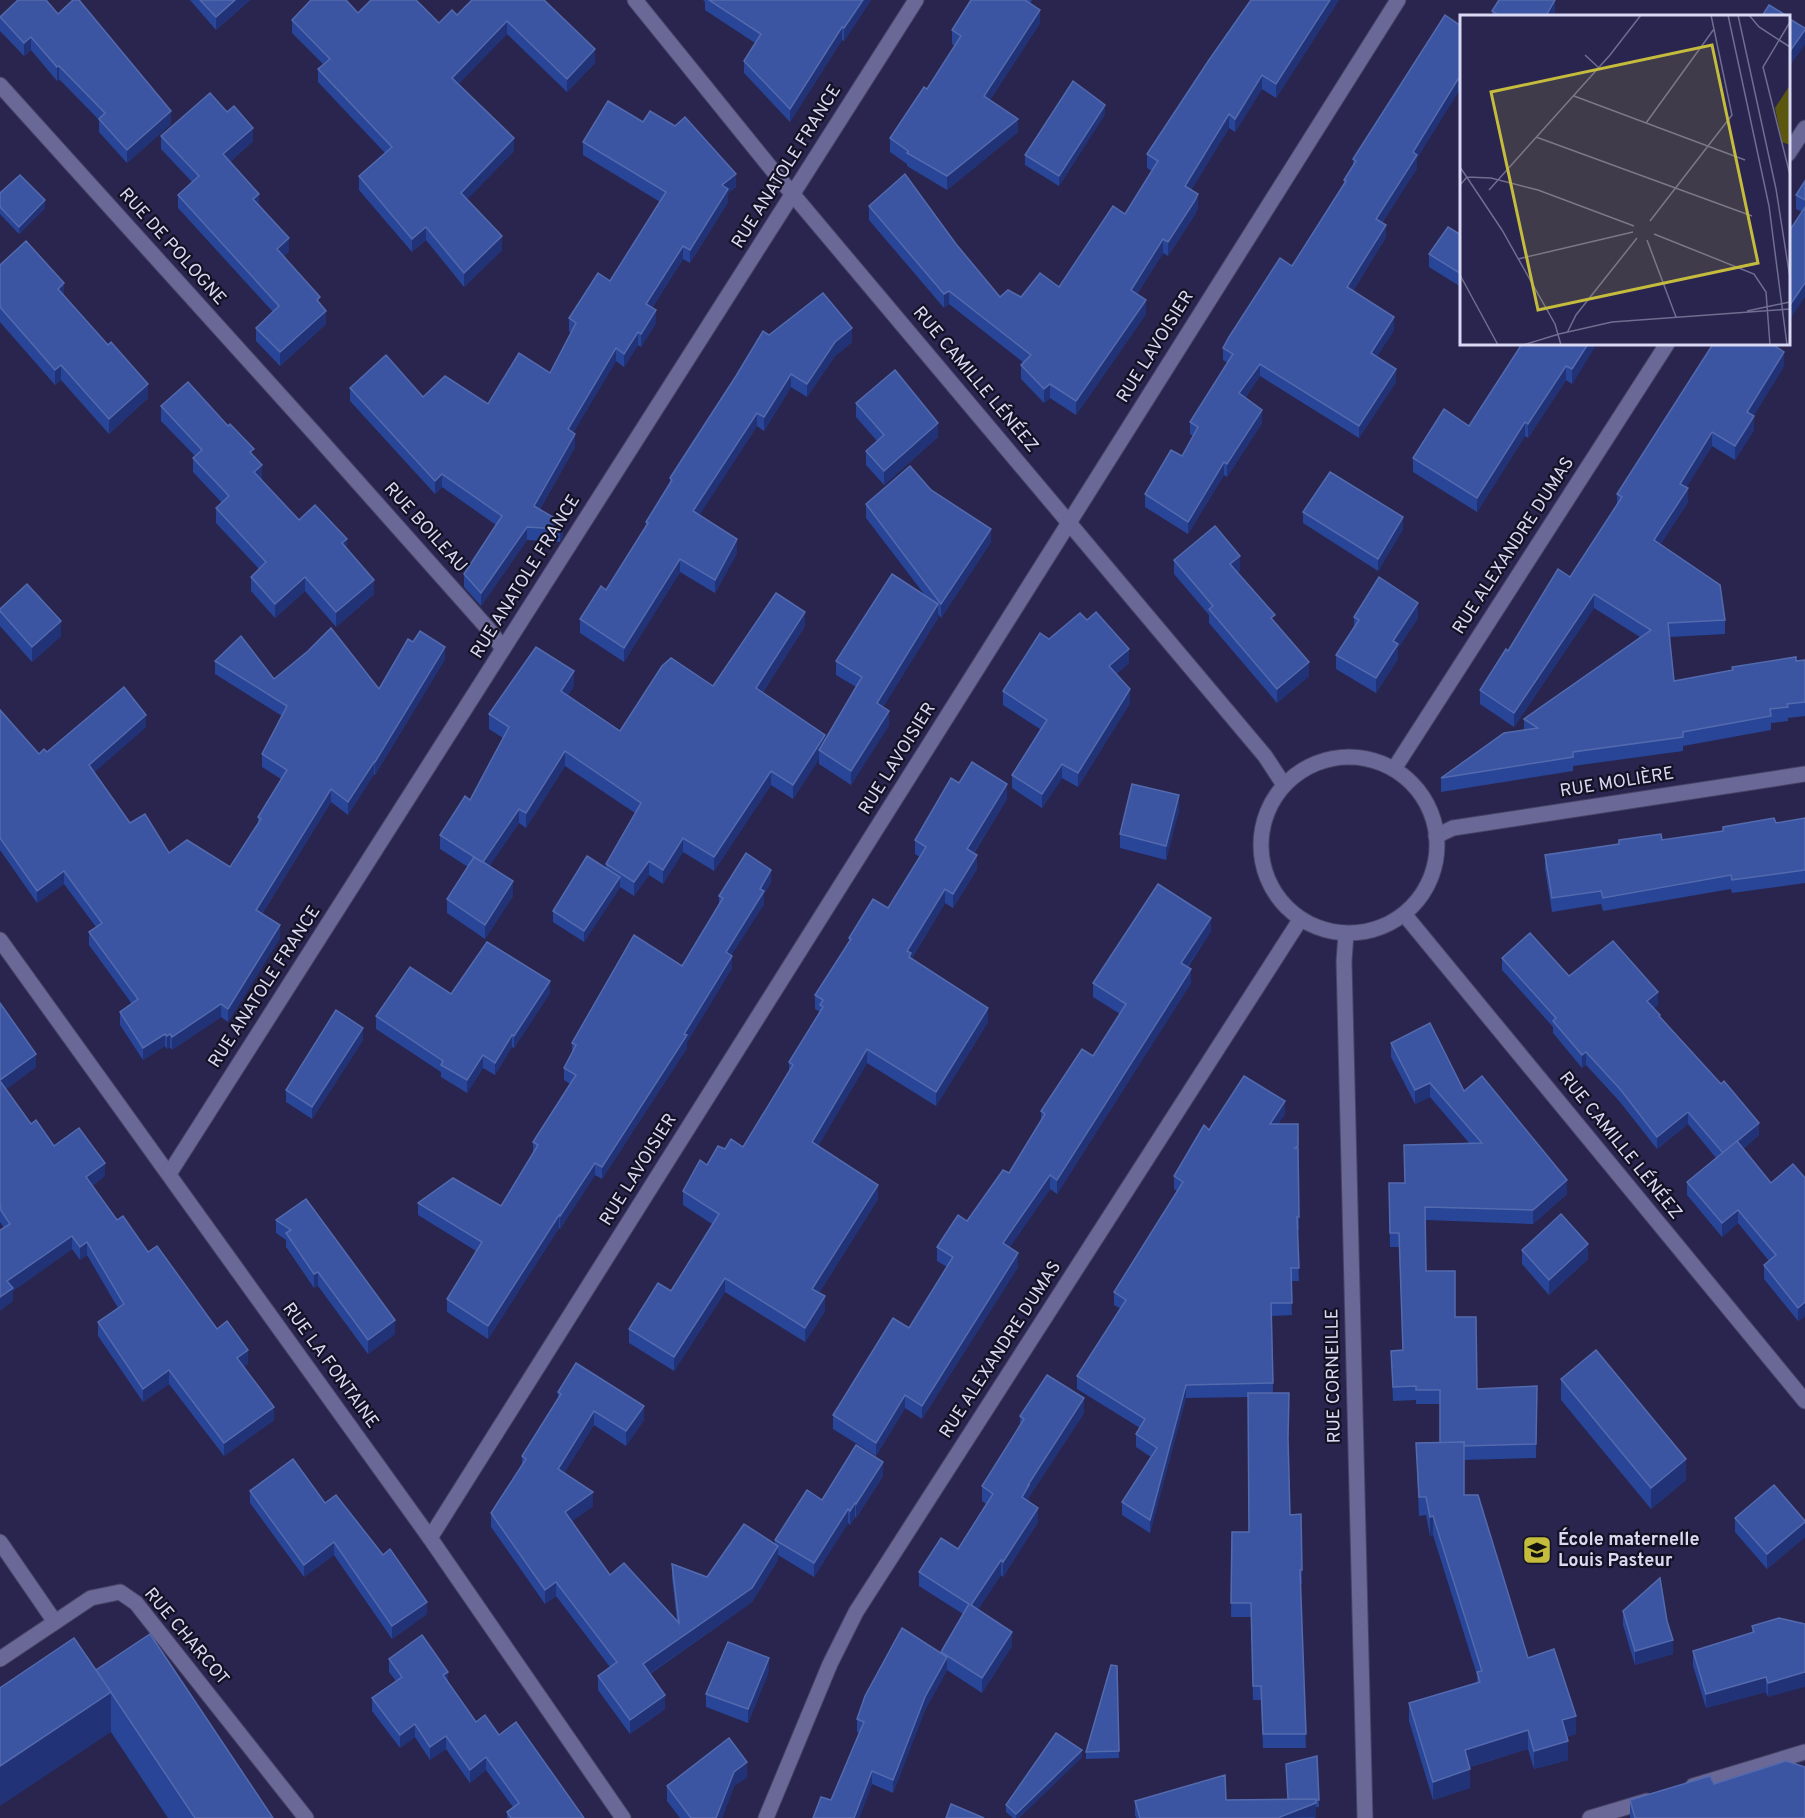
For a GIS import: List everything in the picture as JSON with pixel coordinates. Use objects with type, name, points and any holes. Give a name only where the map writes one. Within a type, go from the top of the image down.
[{"type":"street","name":"RUE CAMILLE LÉNÉEZ","points":[[635,0],[793,194],[1265,756],[1284,785]]},
{"type":"street","name":"RUE ANATOLE FRANCE","points":[[169,1174],[916,0]]},
{"type":"street","name":"RUE LAVOISIER","points":[[430,1538],[1398,0]]},
{"type":"street","name":"RUE DE POLOGNE","points":[[0,86],[315,434]]},
{"type":"street","points":[[1790,151],[1805,128]]},
{"type":"street","name":"RUE ALEXANDRE DUMAS","points":[[1394,769],[1666,345]]},
{"type":"street","name":"RUE BOILEAU","points":[[315,434],[491,632],[503,649]]},
{"type":"street","points":[[1336,757],[1366,758],[1394,769],[1415,786],[1429,810],[1436,836],[1434,865],[1423,892],[1404,914],[1386,925],[1367,932],[1346,934],[1322,930],[1300,920],[1278,899],[1264,872],[1260,841],[1267,811],[1284,785],[1308,766],[1336,757]]},
{"type":"street","name":"RUE MOLIÈRE","points":[[1436,836],[1453,828],[1805,774]]},
{"type":"street","name":"RUE CAMILLE LÉNÉEZ","points":[[1404,914],[1805,1401]]},
{"type":"street","name":"RUE ALEXANDRE DUMAS","points":[[766,1818],[830,1664],[856,1612],[1300,920]]},
{"type":"street","name":"RUE CORNEILLE","points":[[1346,934],[1344,961],[1365,1818]]},
{"type":"street","name":"RUE LA FONTAINE","points":[[0,940],[430,1538],[623,1818]]},
{"type":"street","points":[[0,1542],[55,1622]]},
{"type":"street","name":"RUE CHARCOT","points":[[0,1659],[91,1598],[120,1592],[136,1603],[306,1818]]},
{"type":"street","points":[[1680,1790],[1805,1752]]},
{"type":"street","points":[[1590,1818],[1658,1797]]},
{"type":"building","points":[[18,0],[46,0],[58,14],[73,0],[79,0],[171,111],[127,150],[99,119],[105,113],[59,66],[57,67],[31,37],[24,43],[0,17]]},
{"type":"building","points":[[200,0],[235,0],[216,17]]},
{"type":"building","points":[[311,0],[346,0],[358,13],[371,0],[416,0],[439,23],[452,10],[457,15],[472,0],[544,0],[595,49],[567,79],[507,21],[452,78],[514,138],[461,193],[502,236],[464,273],[426,227],[412,239],[359,176],[392,147],[318,69],[330,59],[292,20]]},
{"type":"building","points":[[709,0],[863,0],[844,28],[842,27],[790,109],[744,61],[761,34]]},
{"type":"building","points":[[971,0],[1025,0],[1040,10],[984,96],[1018,119],[947,176],[907,153],[908,151],[890,138],[924,87],[927,89],[961,36],[952,30]]},
{"type":"building","points":[[1251,0],[1330,0],[1276,84],[1262,75],[1235,119],[1229,114],[1185,186],[1198,194],[1194,202],[1168,242],[1163,239],[1131,290],[1146,300],[1076,401],[1050,384],[1044,389],[1021,365],[1031,355],[949,291],[944,294],[869,206],[905,174],[956,244],[1000,297],[1008,290],[1021,297],[1040,273],[1059,287],[1113,206],[1125,214],[1158,161],[1147,154]]},
{"type":"building","points":[[1499,0],[1555,0],[1548,15],[1498,15],[1492,11]]},
{"type":"building","points":[[1769,5],[1785,15],[1763,15]]},
{"type":"building","points":[[1445,15],[1460,25],[1460,81],[1458,79],[1413,152],[1417,155],[1376,219],[1386,225],[1347,287],[1394,317],[1371,353],[1396,369],[1359,426],[1260,364],[1239,393],[1262,410],[1227,464],[1224,462],[1188,522],[1145,494],[1171,450],[1182,456],[1198,427],[1190,422],[1233,354],[1223,348],[1229,337],[1280,258],[1292,266],[1346,181],[1344,180],[1356,161],[1353,159]]},
{"type":"building","points":[[1790,19],[1805,30],[1790,51]]},
{"type":"building","points":[[1073,81],[1105,105],[1059,176],[1025,155]]},
{"type":"building","points":[[210,93],[227,112],[234,106],[253,128],[223,154],[259,194],[253,199],[289,238],[277,249],[320,297],[317,300],[326,311],[280,352],[256,328],[279,306],[178,195],[199,176],[161,136]]},
{"type":"building","points":[[608,101],[643,122],[650,111],[675,126],[685,117],[736,174],[722,185],[728,189],[690,250],[683,246],[646,304],[656,310],[641,334],[638,332],[624,354],[616,348],[568,429],[575,434],[534,506],[563,523],[560,529],[527,527],[481,593],[464,574],[502,516],[442,474],[435,481],[350,388],[386,355],[423,397],[445,376],[488,404],[519,353],[550,373],[576,323],[569,318],[598,273],[610,281],[666,192],[583,142]]},
{"type":"building","points":[[20,175],[45,200],[19,227],[0,207],[0,193]]},
{"type":"building","points":[[1805,181],[1805,200],[1796,195]]},
{"type":"building","points":[[1805,207],[1805,283],[1790,305],[1790,230]]},
{"type":"building","points":[[1448,227],[1460,234],[1460,273],[1429,254]]},
{"type":"building","points":[[26,241],[64,283],[58,289],[108,345],[111,342],[148,384],[109,419],[61,365],[55,370],[0,307],[0,265]]},
{"type":"building","points":[[823,293],[852,328],[835,342],[807,384],[791,374],[764,417],[757,413],[693,511],[737,539],[715,580],[680,559],[624,648],[580,619],[601,586],[606,590],[648,523],[646,522],[672,480],[670,478],[763,331],[769,335]]},
{"type":"building","points":[[1521,345],[1587,345],[1572,369],[1566,366],[1528,424],[1525,422],[1477,498],[1413,458],[1444,409],[1469,426]]},
{"type":"building","points":[[1712,345],[1774,345],[1784,352],[1747,412],[1754,416],[1735,446],[1712,432],[1680,484],[1688,488],[1654,540],[1720,585],[1725,620],[1668,623],[1674,681],[1733,670],[1732,667],[1796,657],[1796,661],[1805,660],[1805,702],[1770,709],[1771,716],[1683,732],[1683,737],[1573,752],[1573,757],[1441,778],[1504,733],[1538,728],[1524,719],[1651,630],[1594,594],[1514,713],[1480,690],[1506,649],[1508,651],[1558,569],[1570,577],[1622,497],[1617,494]]},
{"type":"building","points":[[895,370],[938,423],[884,471],[866,451],[884,435],[856,403]]},
{"type":"building","points":[[188,382],[228,426],[230,424],[254,449],[250,452],[262,465],[254,472],[299,520],[315,505],[347,539],[342,543],[374,580],[336,612],[305,577],[275,604],[251,577],[266,562],[216,508],[229,496],[193,458],[202,450],[161,406]]},
{"type":"building","points":[[910,466],[931,490],[991,529],[941,604],[866,504]]},
{"type":"building","points":[[1330,472],[1403,517],[1378,559],[1303,512]]},
{"type":"building","points":[[1215,526],[1240,556],[1230,564],[1275,615],[1271,618],[1309,662],[1277,689],[1209,609],[1213,606],[1174,560]]},
{"type":"building","points":[[892,574],[938,604],[877,703],[889,711],[851,771],[819,750],[862,677],[836,661]]},
{"type":"building","points":[[1379,577],[1418,603],[1393,641],[1398,644],[1376,678],[1336,655],[1359,620],[1354,617]]},
{"type":"building","points":[[27,584],[61,621],[32,647],[0,611]]},
{"type":"building","points":[[776,593],[805,612],[756,688],[825,735],[793,785],[771,771],[714,857],[683,838],[663,870],[649,861],[634,882],[606,864],[641,803],[565,751],[526,813],[519,809],[483,862],[513,881],[485,925],[447,899],[474,857],[482,862],[440,835],[465,796],[470,800],[509,727],[489,714],[536,647],[574,671],[561,691],[620,731],[662,666],[671,658],[713,686]]},
{"type":"building","points":[[1096,612],[1129,649],[1109,666],[1130,689],[1078,773],[1062,764],[1042,794],[1012,775],[1047,720],[1003,691],[1040,633],[1049,639],[1080,613],[1087,620]]},
{"type":"building","points":[[331,628],[379,689],[408,639],[413,642],[420,631],[445,647],[348,802],[331,789],[256,910],[280,925],[228,1009],[221,1004],[172,1037],[170,1034],[167,1036],[165,1034],[143,1048],[120,1012],[138,999],[89,932],[102,923],[64,871],[37,891],[0,838],[0,710],[39,754],[44,749],[47,752],[124,687],[146,715],[89,765],[130,823],[145,814],[169,853],[187,840],[230,867],[261,819],[258,817],[287,770],[262,754],[287,706],[215,661],[241,636],[274,679],[308,651]]},
{"type":"building","points":[[972,762],[1007,784],[967,849],[977,855],[953,894],[945,889],[907,951],[911,953],[909,957],[988,1008],[936,1092],[867,1049],[812,1142],[878,1185],[812,1289],[825,1296],[805,1328],[725,1278],[674,1357],[629,1329],[658,1283],[671,1291],[719,1214],[683,1191],[700,1160],[707,1165],[718,1146],[725,1149],[731,1139],[743,1147],[793,1065],[789,1062],[823,1007],[820,1005],[823,1000],[815,995],[851,939],[849,938],[873,899],[888,908],[926,847],[915,840],[951,778],[959,783]]},
{"type":"building","points":[[1132,784],[1179,795],[1166,846],[1120,834]]},
{"type":"building","points":[[1774,818],[1776,823],[1805,818],[1805,870],[1732,880],[1731,875],[1603,898],[1601,891],[1552,898],[1545,855],[1619,844],[1619,840],[1661,834],[1662,840],[1723,831],[1723,827]]},
{"type":"building","points":[[746,853],[771,870],[760,889],[764,891],[726,952],[732,956],[684,1034],[687,1035],[602,1167],[595,1163],[488,1326],[447,1299],[482,1242],[418,1203],[453,1178],[501,1206],[538,1145],[533,1142],[576,1075],[564,1068],[576,1045],[572,1043],[634,935],[682,966],[723,898],[719,896]]},
{"type":"building","points":[[587,856],[620,877],[584,931],[553,911]]},
{"type":"building","points":[[1158,884],[1211,918],[1181,963],[1191,969],[1057,1180],[1050,1175],[1003,1243],[1018,1253],[922,1406],[905,1395],[876,1443],[833,1415],[893,1318],[909,1328],[953,1257],[937,1247],[958,1215],[967,1221],[1003,1170],[1009,1173],[1045,1114],[1041,1111],[1082,1049],[1093,1056],[1126,1004],[1093,983]]},
{"type":"building","points":[[1530,933],[1569,976],[1613,941],[1658,992],[1647,1001],[1659,1016],[1721,1084],[1724,1081],[1759,1123],[1723,1153],[1688,1112],[1657,1137],[1620,1089],[1586,1052],[1582,1055],[1553,1021],[1556,1018],[1502,958]]},
{"type":"building","points":[[487,942],[550,981],[495,1063],[483,1055],[467,1080],[441,1065],[443,1061],[376,1016],[410,967],[451,994]]},
{"type":"building","points":[[0,1003],[36,1054],[0,1080]]},
{"type":"building","points":[[336,1010],[363,1028],[312,1107],[286,1090]]},
{"type":"building","points":[[1430,1023],[1464,1091],[1482,1076],[1567,1180],[1533,1210],[1425,1207],[1426,1271],[1455,1271],[1455,1317],[1476,1317],[1477,1389],[1537,1386],[1536,1444],[1464,1446],[1464,1442],[1440,1443],[1440,1390],[1416,1390],[1416,1386],[1393,1387],[1391,1351],[1403,1350],[1399,1233],[1390,1233],[1389,1183],[1405,1183],[1404,1145],[1482,1143],[1430,1083],[1415,1090],[1391,1043]]},
{"type":"building","points":[[1244,1076],[1285,1101],[1270,1124],[1298,1124],[1298,1146],[1295,1148],[1298,1148],[1299,1268],[1291,1268],[1292,1303],[1271,1303],[1273,1383],[1186,1385],[1150,1520],[1122,1502],[1157,1448],[1136,1434],[1145,1419],[1077,1376],[1126,1300],[1114,1292],[1183,1182],[1174,1176],[1204,1125],[1209,1130]]},
{"type":"building","points":[[0,1081],[31,1124],[36,1120],[54,1146],[79,1128],[105,1163],[86,1177],[117,1220],[123,1216],[148,1252],[157,1246],[217,1329],[227,1321],[248,1350],[237,1358],[274,1407],[224,1443],[169,1370],[143,1389],[98,1322],[124,1304],[87,1242],[80,1247],[72,1236],[7,1281],[13,1288],[0,1297],[0,1230],[10,1224],[0,1209]]},
{"type":"building","points":[[1737,1141],[1771,1183],[1793,1164],[1805,1178],[1805,1302],[1798,1308],[1764,1265],[1776,1255],[1738,1210],[1722,1223],[1687,1182]]},
{"type":"building","points":[[306,1199],[395,1320],[368,1340],[318,1272],[314,1274],[286,1233],[291,1230],[276,1220]]},
{"type":"building","points":[[1561,1214],[1588,1244],[1549,1280],[1522,1250]]},
{"type":"building","points":[[1596,1350],[1686,1459],[1651,1488],[1561,1379]]},
{"type":"building","points":[[576,1363],[644,1406],[626,1431],[594,1411],[558,1469],[593,1492],[565,1512],[610,1575],[624,1563],[679,1623],[672,1564],[707,1577],[744,1524],[778,1546],[752,1588],[643,1664],[665,1695],[630,1720],[598,1676],[617,1662],[556,1582],[545,1590],[491,1513],[526,1459],[522,1456],[561,1394],[558,1392]]},
{"type":"building","points":[[1047,1375],[1084,1398],[1022,1497],[1038,1508],[1003,1562],[1001,1560],[971,1605],[1012,1632],[982,1678],[941,1652],[969,1604],[919,1572],[941,1538],[958,1549],[993,1494],[982,1486],[1024,1419],[1020,1416]]},
{"type":"building","points":[[1248,1393],[1289,1393],[1290,1515],[1301,1514],[1302,1570],[1300,1570],[1306,1734],[1263,1734],[1261,1686],[1253,1686],[1251,1603],[1231,1603],[1232,1532],[1249,1532]]},
{"type":"building","points":[[1464,1442],[1464,1495],[1478,1495],[1528,1658],[1554,1649],[1576,1716],[1562,1720],[1568,1741],[1534,1751],[1528,1730],[1465,1750],[1470,1769],[1433,1782],[1409,1703],[1480,1682],[1477,1672],[1482,1671],[1433,1516],[1430,1517],[1426,1497],[1419,1497],[1416,1443]]},
{"type":"building","points":[[856,1445],[883,1462],[856,1504],[850,1511],[848,1509],[814,1563],[775,1540],[807,1490],[822,1500]]},
{"type":"building","points":[[293,1459],[325,1503],[336,1495],[383,1555],[390,1549],[427,1602],[392,1626],[334,1542],[304,1565],[250,1491]]},
{"type":"building","points":[[1774,1485],[1805,1522],[1767,1554],[1735,1518]]},
{"type":"building","points":[[1660,1578],[1667,1621],[1673,1640],[1635,1651],[1623,1611]]},
{"type":"building","points":[[1779,1618],[1805,1624],[1805,1672],[1768,1683],[1766,1677],[1706,1694],[1693,1651],[1754,1632],[1752,1626]]},
{"type":"building","points":[[902,1628],[947,1657],[925,1697],[893,1780],[872,1771],[854,1818],[813,1818],[821,1797],[831,1800],[864,1722],[857,1719],[865,1696]]},
{"type":"building","points":[[150,1634],[273,1818],[195,1818],[96,1670]]},
{"type":"building","points":[[422,1635],[448,1672],[443,1675],[476,1722],[485,1715],[499,1735],[516,1722],[584,1818],[511,1818],[507,1812],[519,1803],[486,1757],[470,1770],[446,1736],[430,1747],[415,1724],[400,1735],[372,1698],[402,1677],[389,1659]]},
{"type":"building","points":[[74,1638],[111,1692],[0,1766],[0,1688]]},
{"type":"building","points":[[728,1642],[769,1658],[748,1709],[706,1694]]},
{"type":"building","points":[[1111,1665],[1117,1666],[1119,1751],[1086,1752]]},
{"type":"building","points":[[1056,1733],[1082,1750],[1016,1814],[1006,1805]]},
{"type":"building","points":[[729,1738],[747,1762],[734,1772],[716,1818],[691,1818],[667,1786]]},
{"type":"building","points":[[1317,1756],[1319,1800],[1288,1799],[1286,1764]]},
{"type":"building","points":[[1786,1761],[1805,1767],[1805,1818],[1635,1818],[1630,1800],[1710,1776],[1714,1784]]},
{"type":"building","points":[[1225,1775],[1226,1800],[1316,1799],[1316,1803],[1280,1818],[1140,1818],[1135,1801]]},
{"type":"building","points":[[951,1804],[984,1818],[946,1818]]},
{"type":"place","name":"École maternelle Louis Pasteur","points":[[1537,1550]]}]
